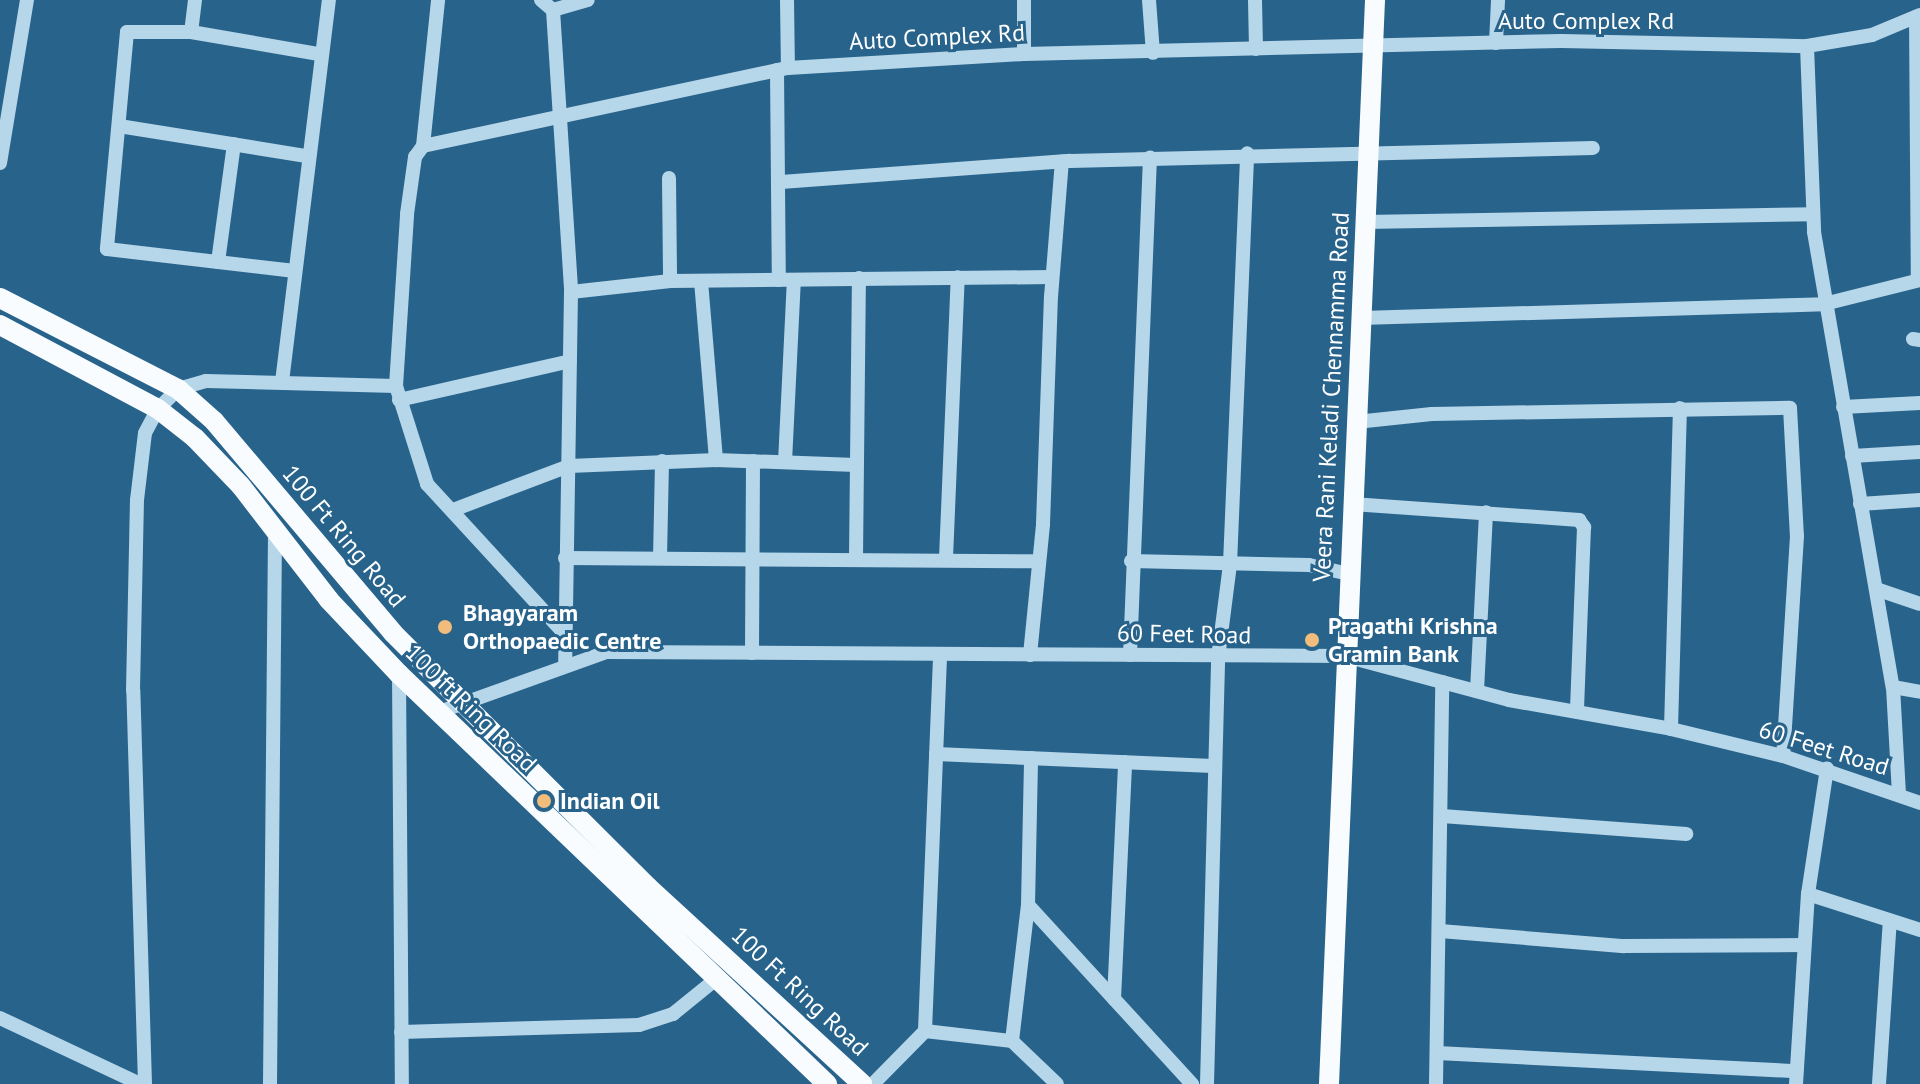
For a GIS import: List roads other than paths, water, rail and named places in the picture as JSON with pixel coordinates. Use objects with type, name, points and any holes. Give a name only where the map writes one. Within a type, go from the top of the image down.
[{"type":"main road","name":"Veera Rani Keladi Chennamma Road","points":[[1329,1084],[1375,0]]},
{"type":"main road","name":"100 Ft Ring Road","points":[[0,298],[178,389],[214,421],[393,633],[648,887],[862,1084]]},
{"type":"main road","name":"100 ft Ring Road","points":[[0,325],[158,409],[195,438],[329,600],[399,674],[827,1084]]},
{"type":"street","points":[[0,163],[27,0]]},
{"type":"street","points":[[191,32],[195,0]]},
{"type":"street","points":[[282,382],[319,54],[329,0]]},
{"type":"street","points":[[438,0],[423,146],[415,157],[407,214],[397,393],[427,484],[566,635]]},
{"type":"street","points":[[541,0],[553,10],[563,113],[571,292],[565,666]]},
{"type":"street","points":[[553,10],[588,0]]},
{"type":"street","points":[[785,462],[786,280],[781,182],[782,69],[787,0]]},
{"type":"street","points":[[1024,0],[1024,54]]},
{"type":"street","points":[[1149,0],[1153,53]]},
{"type":"street","points":[[1255,0],[1256,49]]},
{"type":"street","points":[[1496,43],[1498,0]]},
{"type":"street","points":[[1361,318],[1824,304],[1919,280],[1918,16]]},
{"type":"street","name":"Auto Complex Rd","points":[[423,146],[563,113],[782,69],[1024,54],[1496,43],[1807,46],[1872,35],[1918,16]]},
{"type":"street","points":[[293,271],[107,249],[127,32],[191,32],[319,54]]},
{"type":"street","points":[[1807,46],[1813,214],[1824,304],[1893,687],[1899,795]]},
{"type":"street","points":[[119,126],[307,156]]},
{"type":"street","points":[[218,262],[234,144]]},
{"type":"street","points":[[781,182],[1150,157],[1593,148]]},
{"type":"street","points":[[1207,1084],[1213,766],[1218,658],[1230,564],[1247,153]]},
{"type":"street","points":[[1130,655],[1131,561],[1150,157]]},
{"type":"street","points":[[1030,655],[1039,561],[1052,277],[1062,161]]},
{"type":"street","points":[[669,178],[670,281]]},
{"type":"street","points":[[1365,222],[1813,214]]},
{"type":"street","points":[[946,558],[958,277]]},
{"type":"street","points":[[571,292],[670,281],[1052,277]]},
{"type":"street","points":[[856,558],[859,278]]},
{"type":"street","points":[[701,281],[716,460]]},
{"type":"street","points":[[0,1018],[142,1084],[133,690],[137,500],[145,433],[158,409],[178,389],[206,381],[282,382],[397,393],[570,361]]},
{"type":"street","points":[[1843,407],[1920,403]]},
{"type":"street","points":[[1356,422],[1432,414],[1680,408],[1784,407],[1793,414],[1797,536],[1783,756]]},
{"type":"street","points":[[1671,729],[1680,408]]},
{"type":"street","points":[[1852,456],[1920,452]]},
{"type":"street","points":[[453,510],[569,466],[716,460],[856,465]]},
{"type":"street","points":[[660,558],[662,461]]},
{"type":"street","points":[[752,653],[753,461]]},
{"type":"street","points":[[1860,504],[1920,500]]},
{"type":"street","points":[[1352,504],[1570,516],[1584,527],[1577,712]]},
{"type":"street","points":[[1477,691],[1486,512]]},
{"type":"street","points":[[270,1084],[275,531]]},
{"type":"street","points":[[565,558],[946,558],[1039,561]]},
{"type":"street","points":[[1131,561],[1309,565],[1349,574]]},
{"type":"street","points":[[1876,589],[1920,604]]},
{"type":"street","name":"60 Feet Road","points":[[439,712],[607,652],[1218,658],[1345,656],[1477,691],[1671,729],[1783,756],[1827,768],[1920,803]]},
{"type":"street","points":[[873,1084],[925,1031],[940,655]]},
{"type":"street","points":[[399,674],[402,1084]]},
{"type":"street","points":[[1436,1084],[1442,682]]},
{"type":"street","points":[[1893,687],[1920,692]]},
{"type":"street","points":[[936,754],[1213,766]]},
{"type":"street","points":[[1012,1041],[1028,905],[1031,758]]},
{"type":"street","points":[[1114,999],[1125,762]]},
{"type":"street","points":[[1437,1053],[1796,1078],[1808,894],[1827,768]]},
{"type":"street","points":[[1442,816],[1686,834]]},
{"type":"street","points":[[1808,894],[1920,930]]},
{"type":"street","points":[[1028,905],[1192,1084]]},
{"type":"street","points":[[1879,1084],[1890,920]]},
{"type":"street","points":[[1440,931],[1624,946],[1804,945]]},
{"type":"street","points":[[401,1032],[639,1025],[673,1014],[716,979]]},
{"type":"street","points":[[925,1031],[1012,1041],[1057,1084]]},
{"type":"place","name":"Bhagyaram Orthopaedic Centre","points":[[445,627]]},
{"type":"place","name":"Pragathi Krishna Gramin Bank","points":[[1312,640]]},
{"type":"place","name":"Indian Oil","points":[[544,801]]}]
